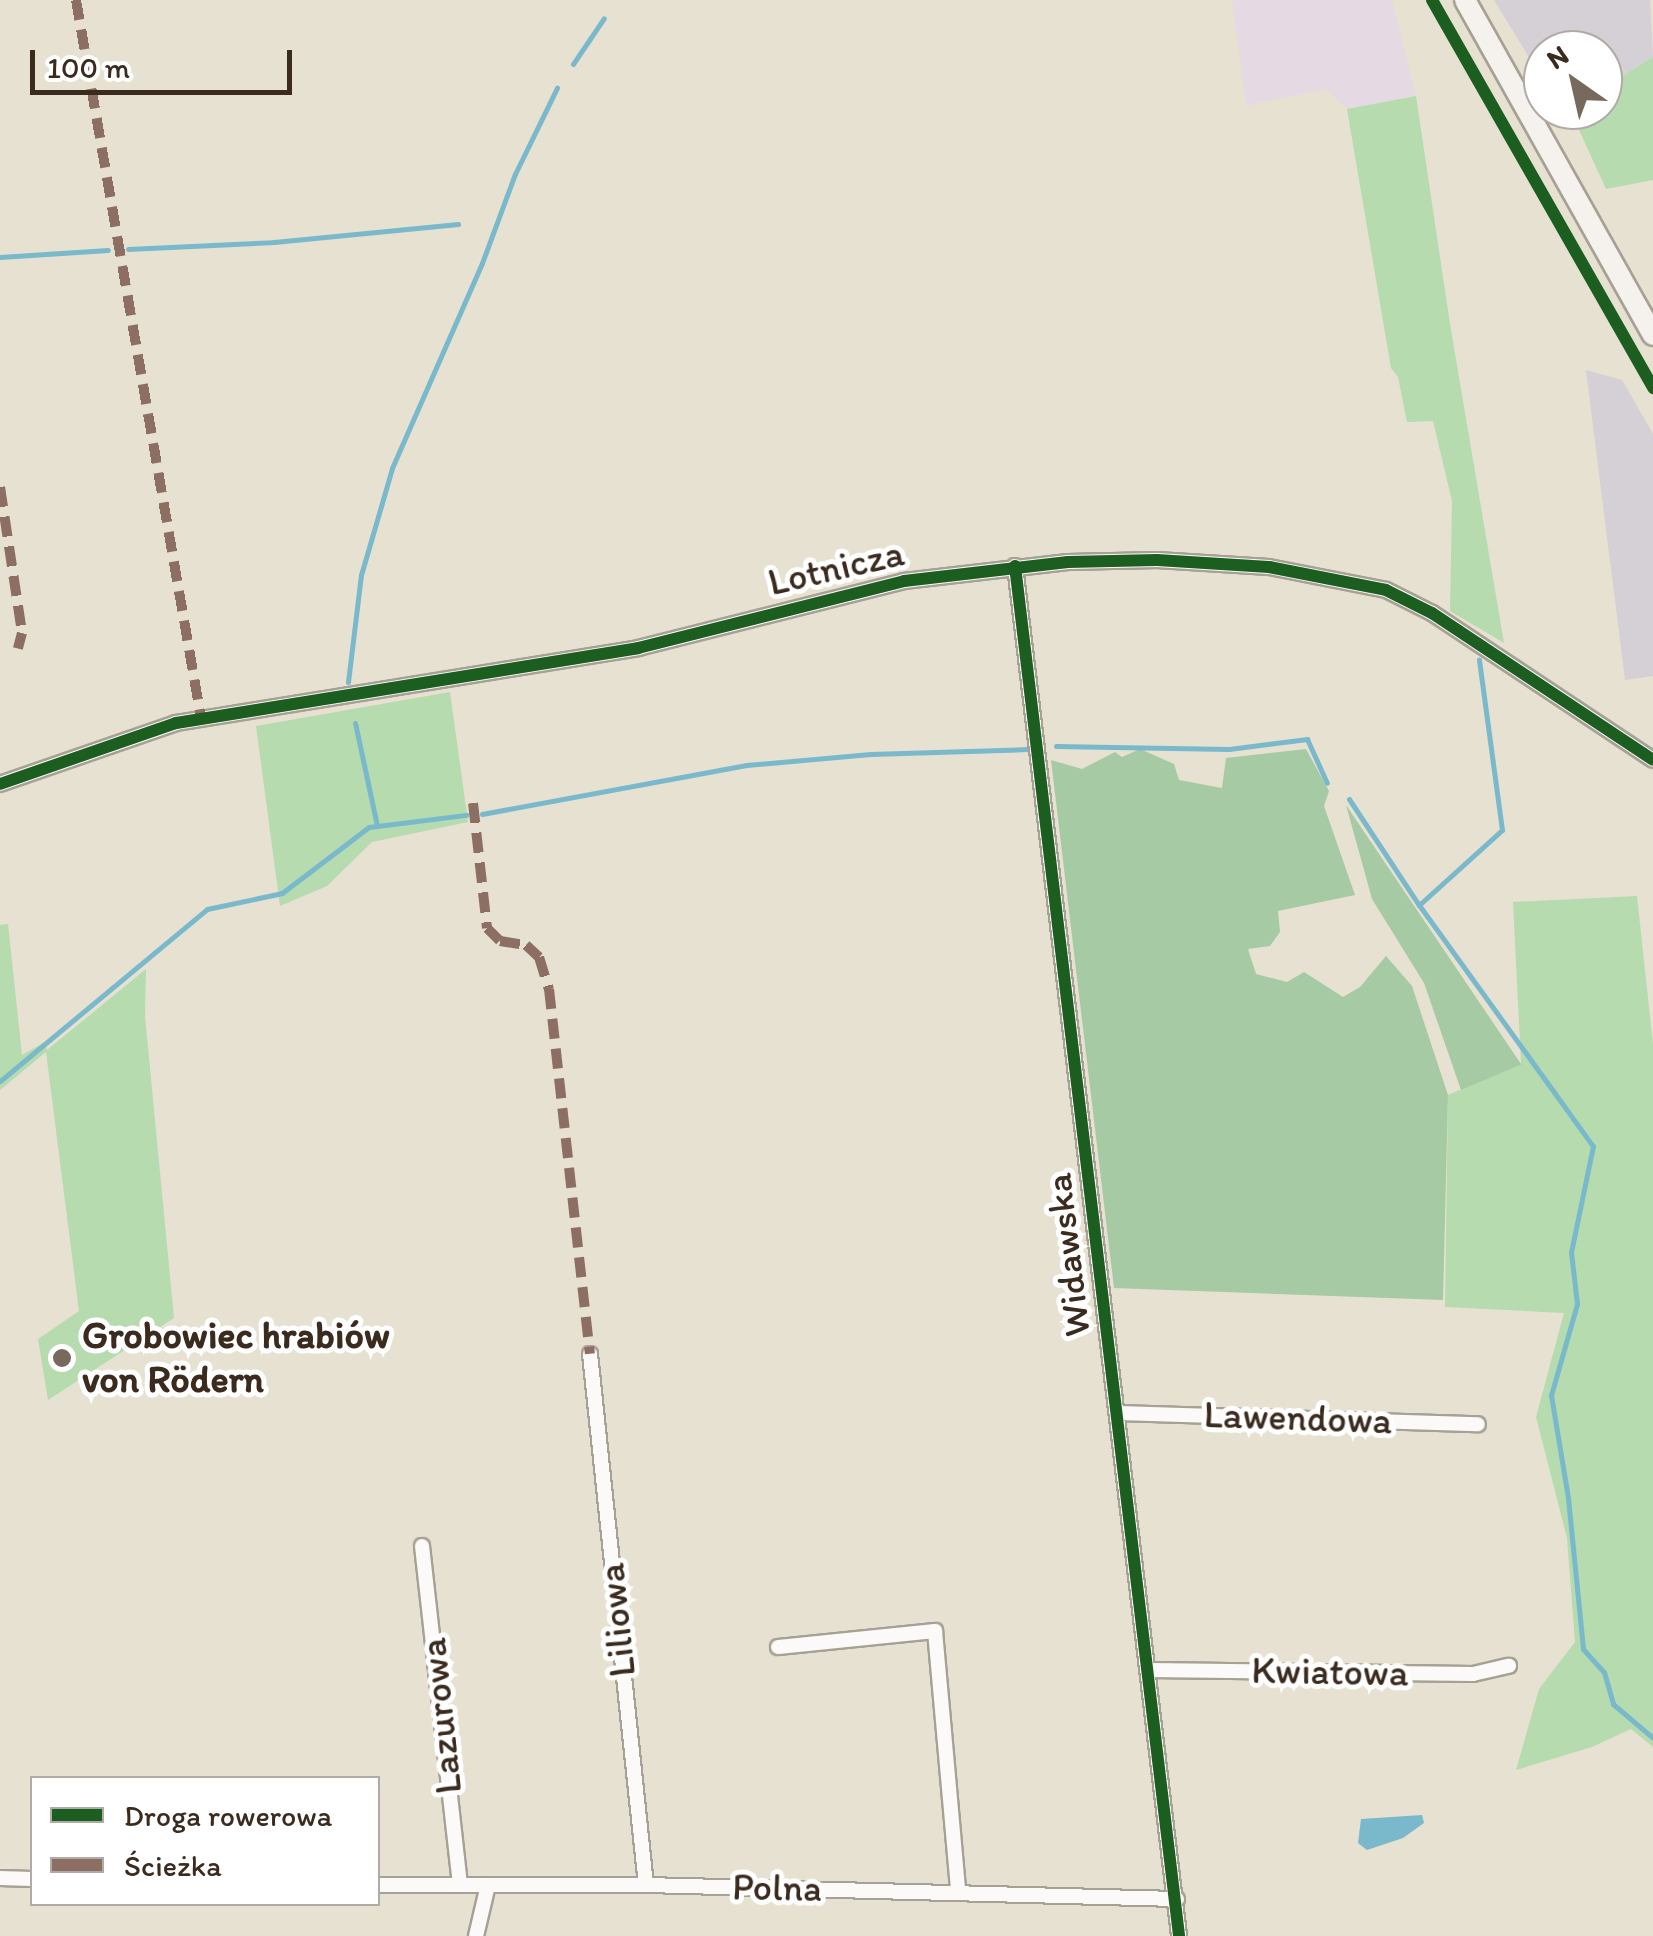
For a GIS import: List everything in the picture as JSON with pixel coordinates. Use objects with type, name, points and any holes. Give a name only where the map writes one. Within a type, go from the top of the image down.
[{"type":"main road","points":[[1465,0],[1653,335]]},
{"type":"street","name":"Lotnicza","points":[[0,784],[176,723],[638,648],[904,581],[1015,566],[1157,560],[1330,576],[1386,590],[1432,612],[1653,760]]},
{"type":"street","name":"Widawska","points":[[1015,566],[1180,1936]]},
{"type":"street","name":"Liliowa","points":[[590,1354],[646,1885]]},
{"type":"street","name":"Lawendowa","points":[[1118,1413],[1478,1424]]},
{"type":"street","name":"Lazurowa","points":[[422,1546],[460,1886]]},
{"type":"street","points":[[778,1647],[935,1631],[958,1891]]},
{"type":"street","name":"Kwiatowa","points":[[1149,1670],[1473,1674],[1509,1666]]},
{"type":"street","points":[[0,1878],[30,1879]]},
{"type":"street","points":[[476,1936],[488,1885]]},
{"type":"street","name":"Polna","points":[[380,1886],[646,1885],[1177,1899]]},
{"type":"shaded area","points":[[1232,0],[1392,0],[1416,96],[1347,109],[1326,89],[1246,106]]},
{"type":"shaded area","points":[[1494,0],[1650,0],[1653,57],[1623,76],[1623,30],[1523,30],[1523,47]]},
{"type":"shaded area","points":[[1586,370],[1622,380],[1653,434],[1653,676],[1625,680]]},
{"type":"green space","points":[[1653,57],[1653,180],[1606,189],[1579,130],[1623,130],[1623,76]]},
{"type":"green space","points":[[1416,96],[1504,643],[1450,611],[1452,501],[1433,421],[1407,422],[1398,377],[1391,368],[1347,109]]},
{"type":"green space","points":[[450,692],[468,822],[372,842],[327,886],[280,906],[256,726]]},
{"type":"green space","points":[[1140,749],[1174,764],[1179,780],[1222,788],[1226,758],[1306,749],[1329,791],[1324,806],[1355,895],[1278,911],[1280,932],[1270,946],[1248,949],[1256,974],[1287,982],[1304,972],[1343,997],[1360,987],[1386,956],[1412,986],[1448,1095],[1443,1300],[1114,1288],[1051,760],[1082,769],[1115,752],[1122,757]]},
{"type":"green space","points":[[1346,805],[1522,1064],[1461,1090],[1424,983],[1372,899]]},
{"type":"green space","points":[[1637,896],[1653,1044],[1653,1747],[1631,1729],[1592,1747],[1516,1770],[1539,1689],[1575,1642],[1567,1538],[1536,1417],[1564,1313],[1445,1307],[1448,1095],[1521,1063],[1513,902]]},
{"type":"green space","points":[[8,924],[22,1055],[45,1042],[47,1050],[146,969],[145,1016],[174,1318],[48,1400],[38,1339],[79,1311],[46,1052],[0,1090],[0,925]]},
{"type":"water","points":[[1422,1815],[1424,1823],[1403,1838],[1367,1850],[1358,1843],[1361,1819]]},
{"type":"waterway","points":[[573,64],[604,18]]},
{"type":"waterway","points":[[348,682],[361,575],[392,468],[482,263],[515,174],[557,88]]},
{"type":"waterway","points":[[128,249],[274,242],[458,224]]},
{"type":"waterway","points":[[0,257],[108,250]]},
{"type":"waterway","points":[[1419,905],[1502,830],[1479,660]]},
{"type":"waterway","points":[[355,723],[377,826]]},
{"type":"waterway","points":[[1056,746],[1229,749],[1307,739],[1327,783]]},
{"type":"waterway","points":[[482,814],[746,765],[871,754],[1027,749]]},
{"type":"waterway","points":[[1349,799],[1419,905],[1593,1146],[1571,1252],[1577,1304],[1551,1395],[1568,1498],[1583,1649],[1604,1672],[1613,1704],[1653,1738]]},
{"type":"waterway","points":[[0,1081],[207,909],[282,893],[369,827],[466,815]]},
{"type":"marked path","points":[[76,0],[201,718]]},
{"type":"marked path","points":[[0,487],[22,633],[18,648]]},
{"type":"marked path","points":[[473,803],[487,928],[500,941],[526,945],[539,957],[549,989],[590,1354]]},
{"type":"cycle path","points":[[1432,0],[1653,388]]},
{"type":"cycle path","points":[[0,784],[176,723],[638,648],[904,581],[1068,562],[1157,560],[1269,567],[1386,590],[1432,613],[1653,760]]},
{"type":"cycle path","points":[[1015,566],[1179,1936]]},
{"type":"place","name":"Grobowiec hrabiów von Rödern","points":[[62,1358]]}]
